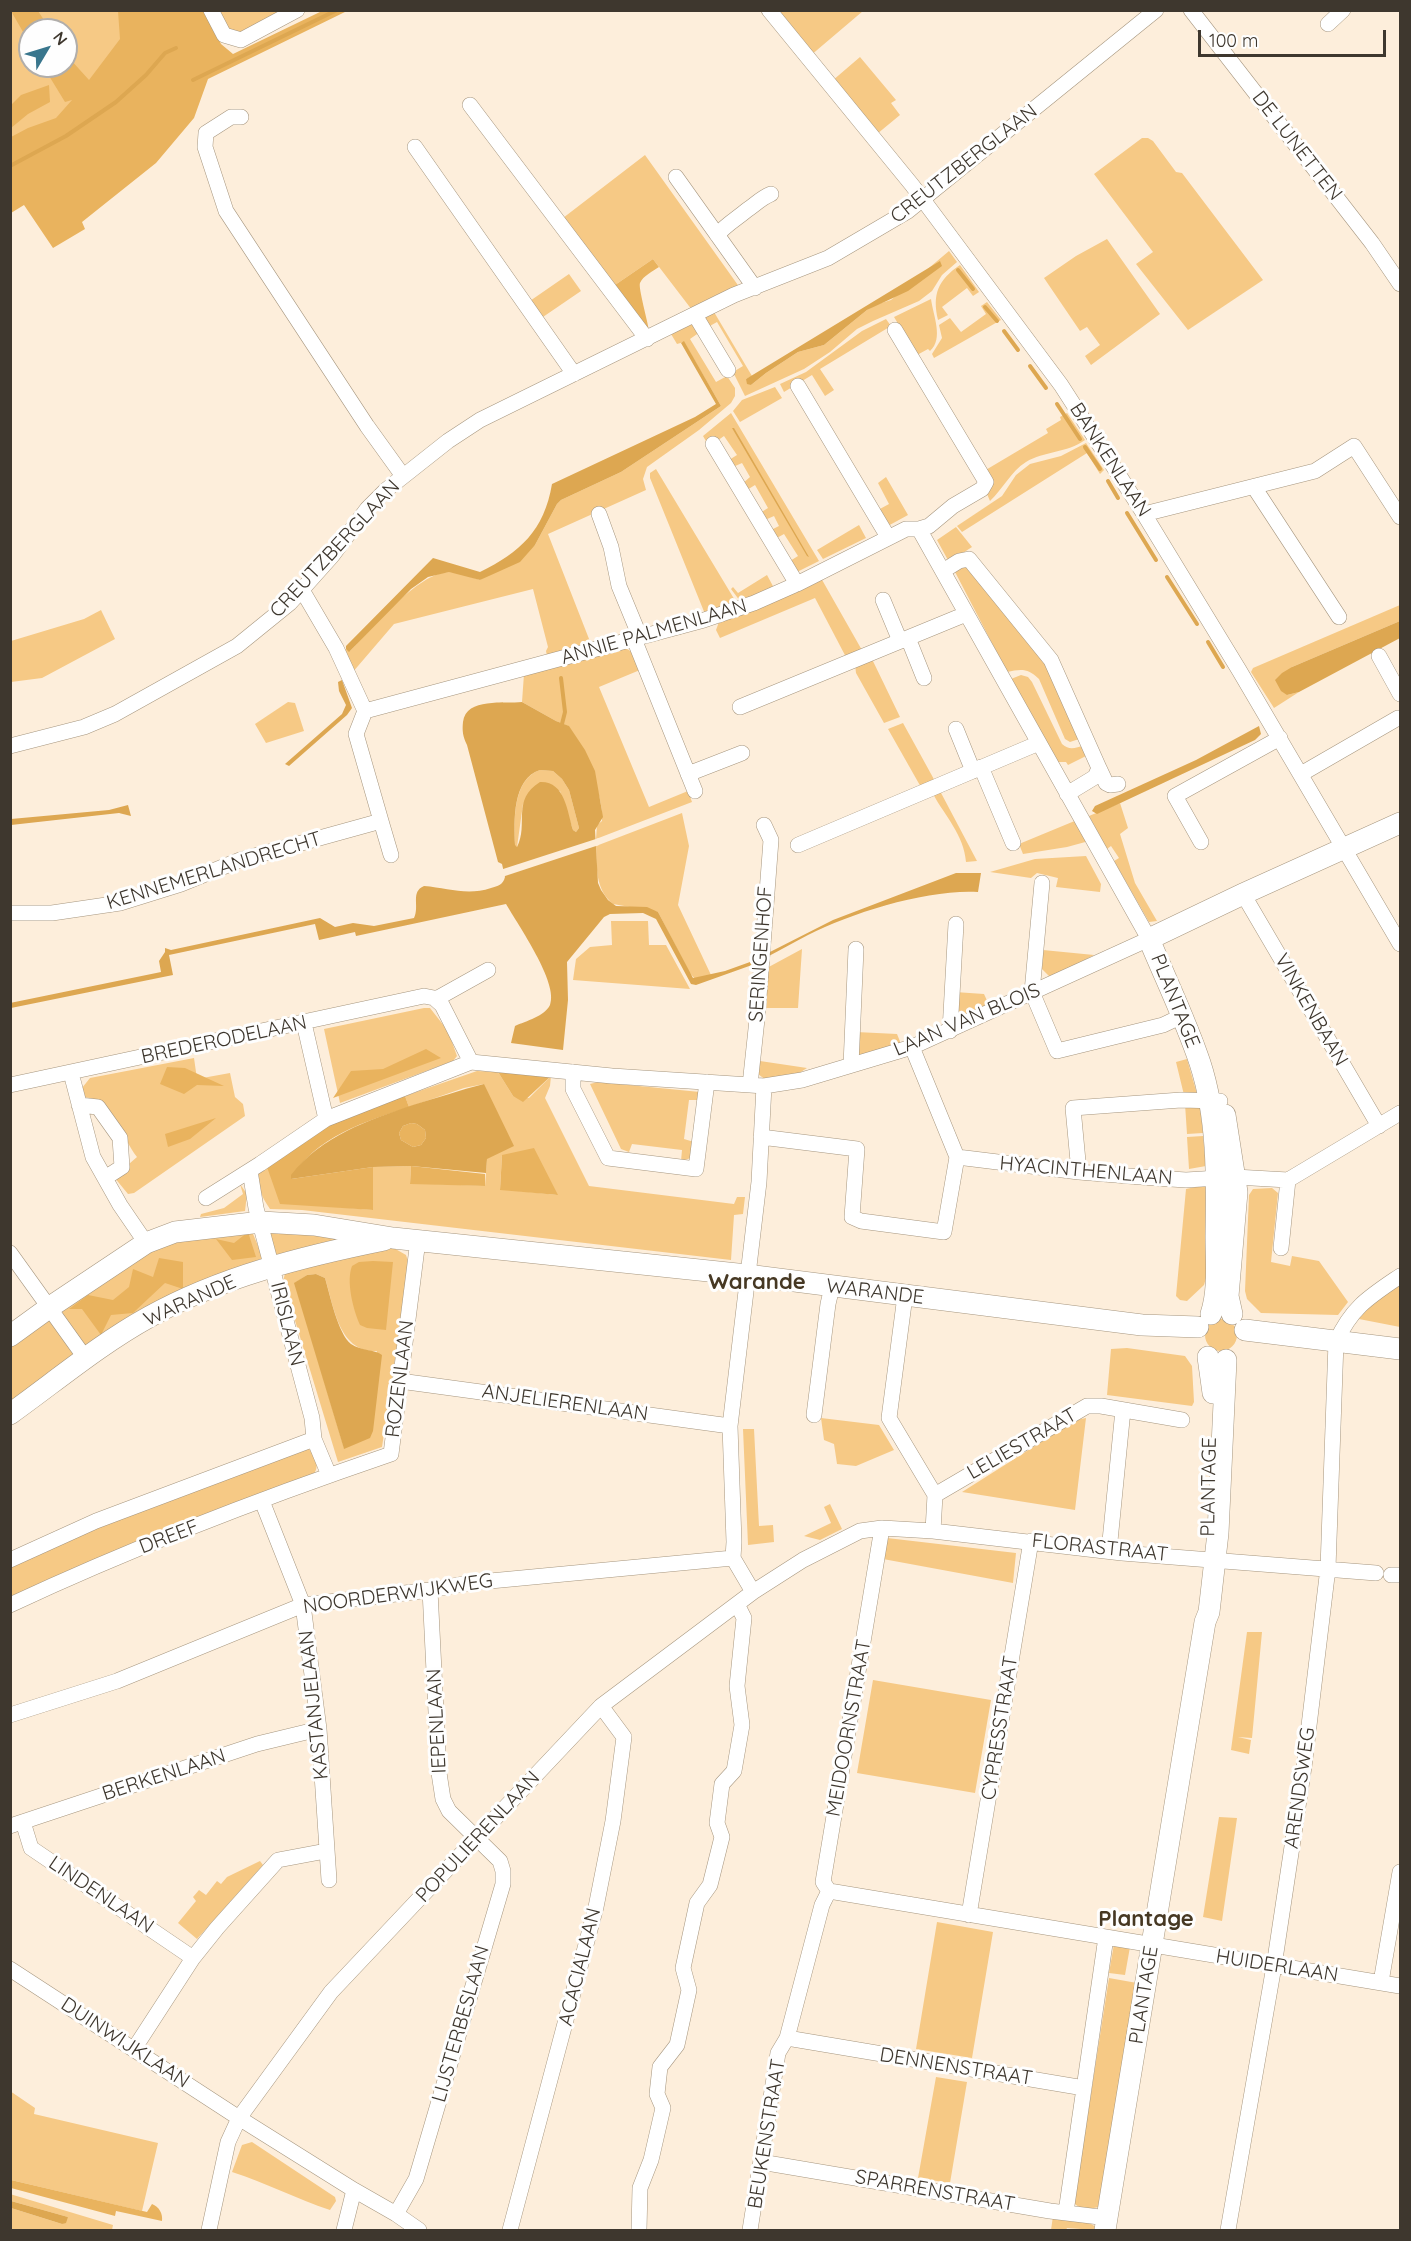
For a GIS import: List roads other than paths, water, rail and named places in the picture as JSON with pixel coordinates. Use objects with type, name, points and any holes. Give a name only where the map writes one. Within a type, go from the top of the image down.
[{"type":"main road","name":"LAAN VAN BLOIS","points":[[1149,939],[1401,823]]},
{"type":"main road","name":"PLANTAGE","points":[[1149,939],[1215,1101],[1215,1149],[1237,1208],[1228,1296],[1240,1330]]},
{"type":"main road","name":"PLANTAGE","points":[[1107,2224],[1206,1618],[1209,1612],[1218,1533],[1208,1339],[1214,1305],[1226,1178]]},
{"type":"main road","name":"WARANDE","points":[[10,1336],[146,1243],[175,1232],[261,1222],[314,1225],[393,1238],[747,1275],[1142,1325],[1208,1339],[1225,1312],[1240,1330],[1401,1349]]},
{"type":"main road","name":"WARANDE","points":[[10,1414],[149,1317],[214,1287],[272,1268],[393,1238]]},
{"type":"main road","points":[[1208,1339],[1239,1352],[1240,1330]]},
{"type":"street","points":[[211,10],[224,35],[241,40],[297,10]]},
{"type":"street","name":"BANKENLAAN","points":[[769,10],[923,200],[1061,385],[1144,514],[1280,738],[1401,944]]},
{"type":"street","name":"CREUTZBERGLAAN","points":[[10,746],[84,727],[115,714],[237,646],[272,619],[302,590],[332,556],[367,509],[403,476],[448,441],[480,420],[734,295],[828,258],[908,211],[1156,10]]},
{"type":"street","name":"DE LUNETTEN","points":[[1191,10],[1358,224],[1401,284]]},
{"type":"street","points":[[1328,24],[1343,10]]},
{"type":"street","points":[[470,105],[646,339]]},
{"type":"street","name":"CREUTZBERGLAAN","points":[[241,117],[231,117],[206,133],[205,147],[226,211],[367,426],[403,476]]},
{"type":"street","points":[[415,147],[574,375]]},
{"type":"street","points":[[676,177],[755,288]]},
{"type":"street","points":[[717,235],[728,223],[760,198],[771,194]]},
{"type":"street","points":[[695,315],[728,370]]},
{"type":"street","name":"ANNIE PALMENLAAN","points":[[365,711],[713,617],[754,603],[906,529],[929,526],[953,506],[982,489],[986,482],[895,330]]},
{"type":"street","points":[[798,386],[888,537]]},
{"type":"street","points":[[712,444],[797,584]]},
{"type":"street","points":[[1144,514],[1315,471],[1354,446],[1401,517]]},
{"type":"street","points":[[1254,487],[1339,617]]},
{"type":"street","points":[[599,514],[611,547],[619,586],[637,638],[695,791]]},
{"type":"street","points":[[919,529],[1149,939]]},
{"type":"street","points":[[943,571],[958,561],[969,559],[1051,660],[1106,783],[1118,784]]},
{"type":"street","points":[[302,590],[336,648],[365,711],[356,734],[391,855]]},
{"type":"street","points":[[883,600],[924,678]]},
{"type":"street","points":[[740,707],[966,614]]},
{"type":"street","points":[[1378,656],[1401,694]]},
{"type":"street","points":[[1301,774],[1400,718]]},
{"type":"street","points":[[956,729],[1013,843]]},
{"type":"street","points":[[1201,842],[1175,796],[1280,738]]},
{"type":"street","points":[[798,845],[1039,743]]},
{"type":"street","points":[[688,774],[742,753]]},
{"type":"street","points":[[1067,794],[1095,777],[1099,768]]},
{"type":"street","name":"KENNEMERLANDRECHT","points":[[10,914],[52,913],[120,903],[181,884],[240,860],[381,821]]},
{"type":"street","name":"SERINGENHOF","points":[[733,1558],[730,1426],[759,1182],[761,1137],[757,1086],[758,1010],[771,840],[764,825]]},
{"type":"street","points":[[1042,884],[1032,992],[1057,1051],[1163,1024],[1182,1016]]},
{"type":"street","name":"VINKENBAAN","points":[[1243,894],[1379,1126]]},
{"type":"street","points":[[950,1031],[956,924]]},
{"type":"street","name":"LAAN VAN BLOIS","points":[[206,1198],[326,1119],[471,1062],[757,1086],[802,1080],[912,1047],[1149,939]]},
{"type":"street","points":[[851,1065],[856,949]]},
{"type":"street","name":"BREDERODELAAN","points":[[10,1085],[424,996],[436,999],[488,970]]},
{"type":"street","points":[[436,999],[442,1005],[471,1062]]},
{"type":"street","points":[[304,1023],[326,1119]]},
{"type":"street","points":[[761,1137],[857,1149],[852,1217],[861,1221],[944,1232],[957,1157],[912,1047]]},
{"type":"street","points":[[573,1072],[573,1089],[608,1158],[696,1169],[707,1082]]},
{"type":"street","points":[[71,1073],[93,1157],[120,1205],[146,1243]]},
{"type":"street","points":[[1079,1172],[1073,1108],[1181,1100],[1215,1101]]},
{"type":"street","points":[[79,1105],[98,1107],[120,1138],[122,1167],[105,1178]]},
{"type":"street","points":[[1281,1248],[1288,1179],[1401,1113]]},
{"type":"street","name":"HYACINTHENLAAN","points":[[957,1157],[1079,1172],[1186,1180],[1288,1179]]},
{"type":"street","name":"IRISLAAN","points":[[250,1171],[256,1208],[312,1418],[314,1439],[329,1475]]},
{"type":"street","name":"ROZENLAAN","points":[[329,1475],[391,1454],[418,1240]]},
{"type":"street","points":[[10,1253],[86,1359]]},
{"type":"street","points":[[1336,1342],[1345,1323],[1366,1299],[1401,1276]]},
{"type":"street","points":[[814,1414],[832,1287]]},
{"type":"street","points":[[905,1296],[889,1418],[935,1495],[933,1531]]},
{"type":"street","name":"ARENDSWEG","points":[[1228,2230],[1274,1966],[1304,1767],[1328,1568],[1336,1342]]},
{"type":"street","name":"ANJELIERENLAAN","points":[[400,1381],[730,1426]]},
{"type":"street","name":"LELIESTRAAT","points":[[935,1495],[1087,1406],[1101,1406],[1182,1420]]},
{"type":"street","points":[[1109,1551],[1123,1410]]},
{"type":"street","name":"DREEF","points":[[10,1560],[96,1521],[314,1439]]},
{"type":"street","name":"DREEF","points":[[10,1605],[90,1568],[329,1475]]},
{"type":"street","name":"KASTANJELAAN","points":[[262,1501],[303,1605],[319,1729],[329,1880]]},
{"type":"street","name":"FLORASTRAAT","points":[[753,1592],[803,1560],[860,1531],[882,1528],[933,1531],[1109,1551],[1389,1575]]},
{"type":"street","name":"MEIDOORNSTRAAT","points":[[829,1891],[823,1882],[882,1528]]},
{"type":"street","name":"CYPRESSTRAAT","points":[[969,1915],[1031,1541]]},
{"type":"street","points":[[733,1558],[753,1592]]},
{"type":"street","name":"NOORDERWIJKWEG","points":[[10,1715],[117,1681],[303,1605],[533,1576],[733,1558]]},
{"type":"street","name":"IEPENLAAN","points":[[430,1590],[439,1773],[443,1799],[449,1811],[476,1839]]},
{"type":"street","name":"POPULIERENLAAN","points":[[209,2230],[228,2142],[239,2118],[331,1992],[601,1706],[753,1592]]},
{"type":"street","points":[[639,2230],[640,2188],[651,2160],[663,2108],[657,2094],[660,2067],[676,2044],[689,1990],[683,1968],[697,1903],[710,1885],[722,1837],[717,1823],[723,1784],[734,1771],[742,1725],[737,1686],[744,1618],[737,1604]]},
{"type":"street","name":"ACACIALAAN","points":[[510,2230],[596,1907],[613,1821],[624,1737],[601,1706]]},
{"type":"street","name":"BERKENLAAN","points":[[17,1824],[257,1744],[319,1729]]},
{"type":"street","name":"LINDENLAAN","points":[[17,1824],[31,1848],[193,1958]]},
{"type":"street","name":"LIJSTERBESLAAN","points":[[396,2214],[416,2179],[503,1884],[500,1861],[476,1839]]},
{"type":"street","points":[[134,2049],[193,1958],[278,1860],[326,1851]]},
{"type":"street","points":[[1381,1982],[1401,1872]]},
{"type":"street","name":"HUIDERLAAN","points":[[829,1891],[1401,1986]]},
{"type":"street","name":"BEUKENSTRAAT","points":[[750,2230],[778,2052],[787,2038],[822,1905],[829,1891]]},
{"type":"street","points":[[1066,2212],[1106,1937]]},
{"type":"street","name":"DUINWIJKLAAN","points":[[10,1969],[239,2118],[396,2214],[418,2230]]},
{"type":"street","name":"BEUKENSTRAAT","points":[[787,2038],[827,2046]]},
{"type":"street","name":"DENNENSTRAAT","points":[[827,2046],[1084,2088]]},
{"type":"street","name":"SPARRENSTRAAT","points":[[762,2162],[1066,2212],[1107,2224]]},
{"type":"street","points":[[344,2230],[354,2190]]},
{"type":"waterway","points":[[193,80],[337,10]]},
{"type":"waterway","points":[[10,166],[66,136],[116,102],[146,75],[165,53],[176,48]]},
{"type":"waterway","points":[[958,270],[973,289]]},
{"type":"waterway","points":[[985,307],[997,321]]},
{"type":"waterway","points":[[1004,331],[1018,350]]},
{"type":"waterway","points":[[1030,366],[1046,388]]},
{"type":"waterway","points":[[1057,404],[1080,439]]},
{"type":"waterway","points":[[1085,447],[1100,469]]},
{"type":"waterway","points":[[1108,481],[1118,498]]},
{"type":"waterway","points":[[1127,513],[1156,560]]},
{"type":"waterway","points":[[1167,577],[1197,624]]},
{"type":"waterway","points":[[1208,642],[1223,667]]},
{"type":"waterway","points":[[561,678],[565,712],[561,728]]},
{"type":"district","name":"Warande","points":[[757,1282]]},
{"type":"district","name":"Plantage","points":[[1146,1919]]}]
